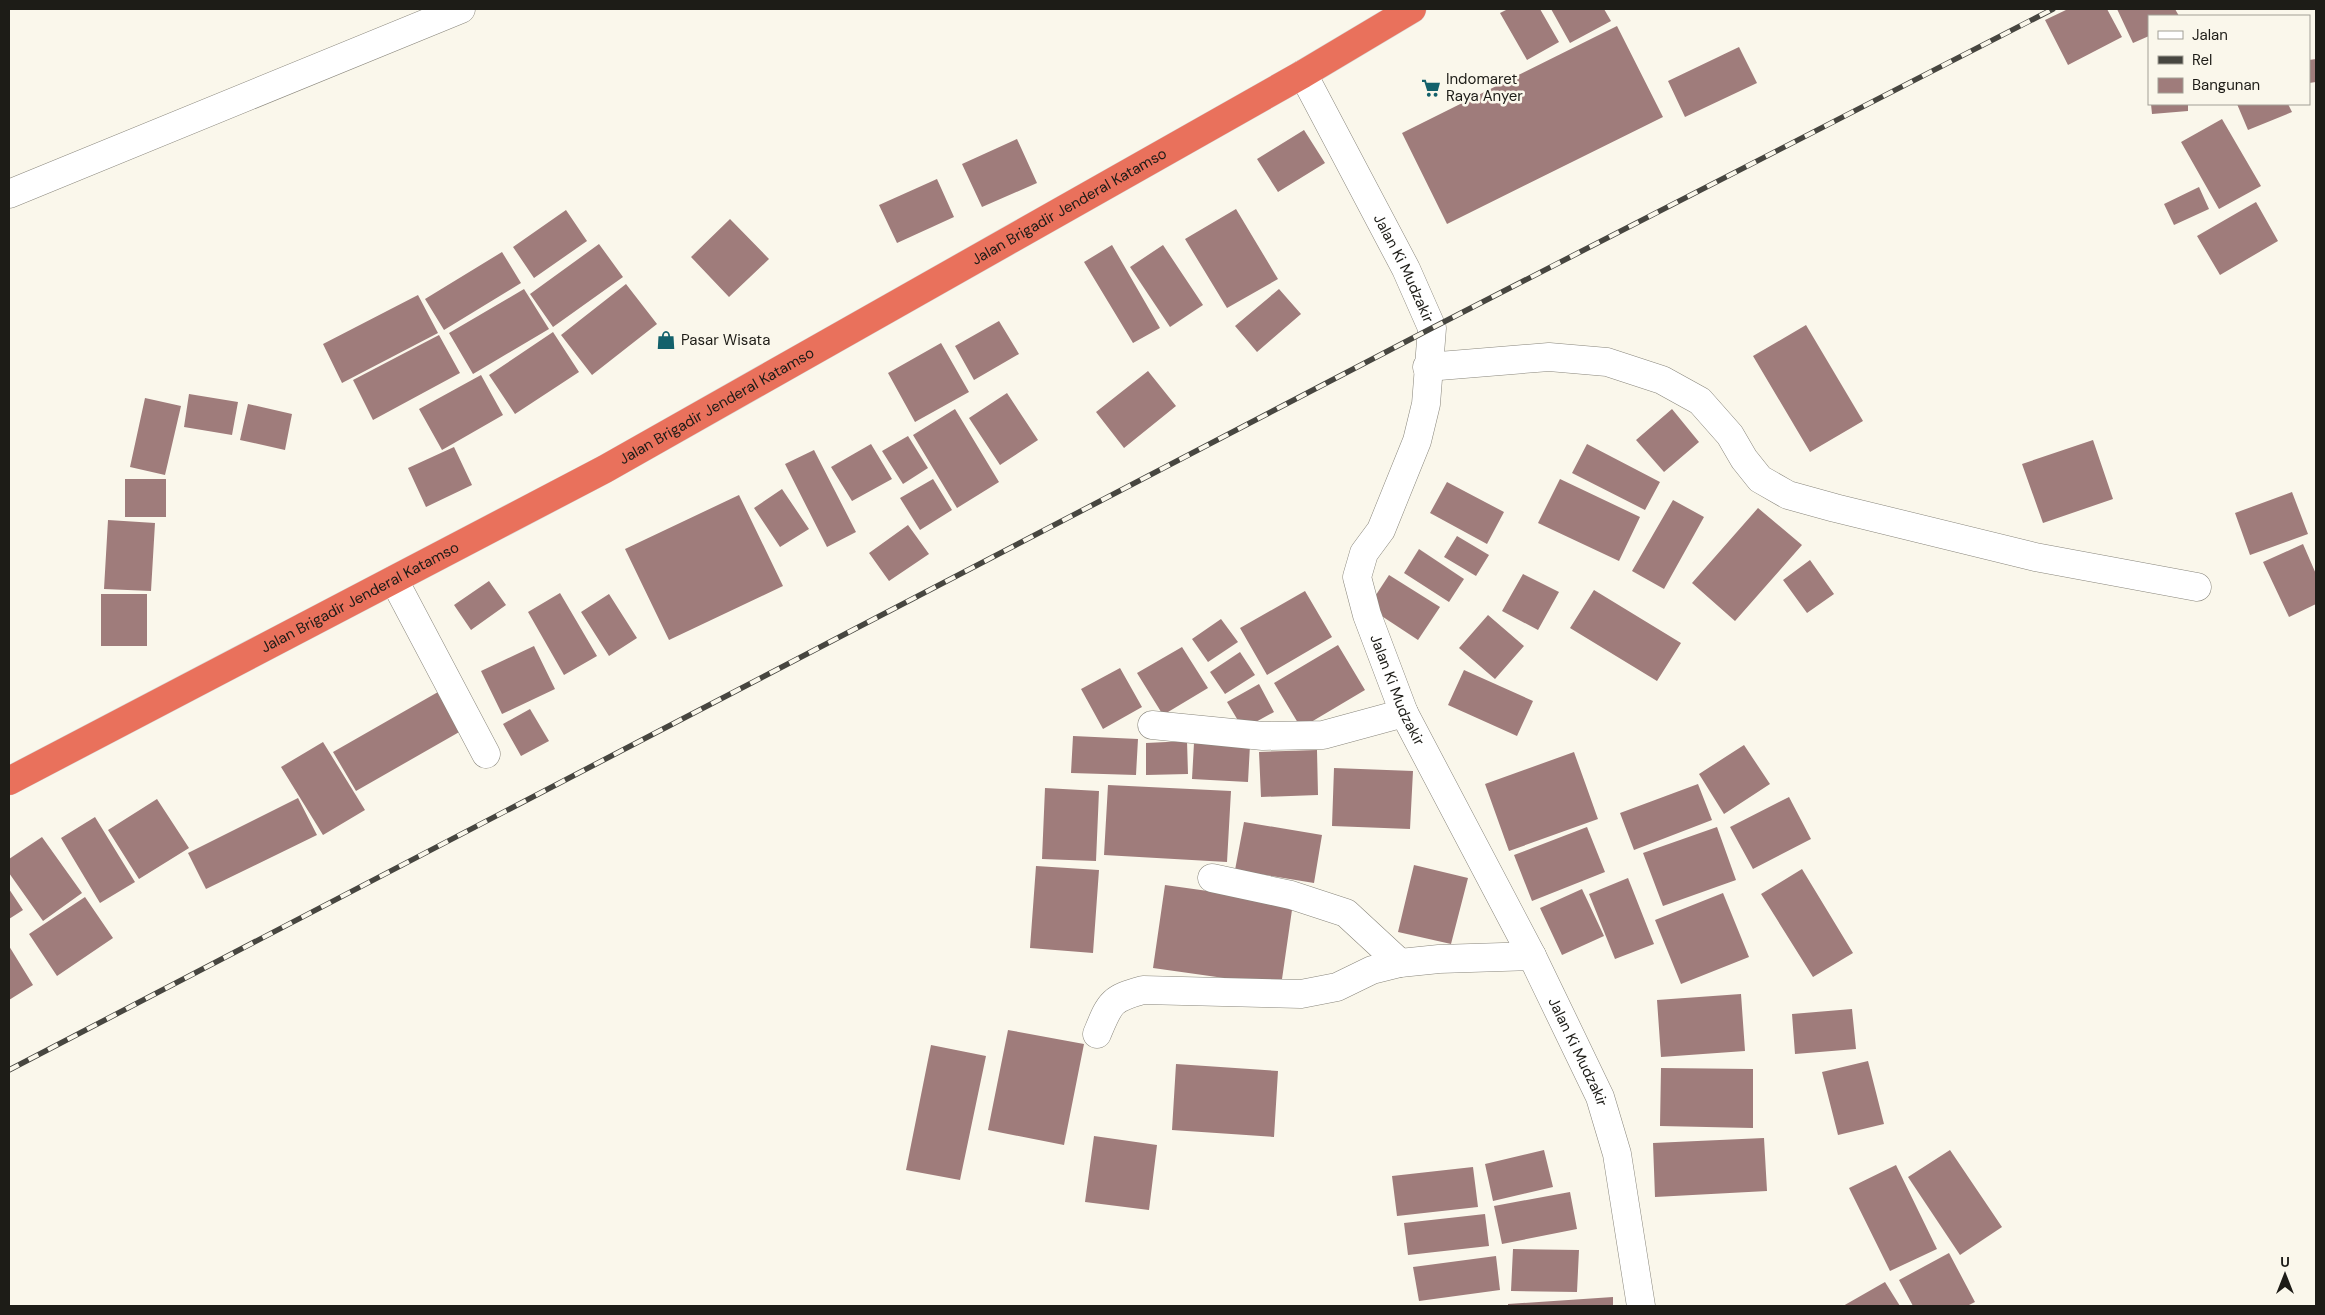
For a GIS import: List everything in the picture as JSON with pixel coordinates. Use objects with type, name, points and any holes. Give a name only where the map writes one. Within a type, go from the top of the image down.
[{"type":"highway","name":"Jalan Brigadir Jenderal Katamso","points":[[9,781],[605,469],[1303,74],[1412,9]]},
{"type":"street","points":[[9,194],[460,9]]},
{"type":"street","name":"Jalan Ki Mudzakir","points":[[1303,74],[1406,269],[1432,328],[1427,367],[1426,404],[1417,441],[1381,530],[1364,553],[1357,577],[1367,615],[1404,712],[1532,956],[1600,1097],[1617,1154],[1641,1306]]},
{"type":"street","points":[[1427,367],[1549,357],[1607,362],[1662,380],[1700,401],[1730,435],[1744,459],[1760,479],[1788,495],[2035,557],[2197,587]]},
{"type":"street","points":[[394,580],[486,754]]},
{"type":"street","points":[[1152,725],[1263,736],[1323,735],[1404,712]]},
{"type":"street","points":[[1212,878],[1291,895],[1346,913],[1400,963]]},
{"type":"street","points":[[1097,1034],[1109,1005],[1123,995],[1143,990],[1301,994],[1337,987],[1372,970],[1400,963],[1439,958],[1532,956]]},
{"type":"building","points":[[1508,9],[1540,9],[1559,42],[1527,60],[1500,13]]},
{"type":"building","points":[[1551,9],[1604,9],[1611,21],[1570,43]]},
{"type":"building","points":[[2068,9],[2107,9],[2122,37],[2068,65],[2045,20]]},
{"type":"building","points":[[2117,9],[2175,9],[2178,15],[2148,15],[2148,36],[2133,43]]},
{"type":"building","points":[[1617,26],[1663,117],[1447,224],[1402,133]]},
{"type":"building","points":[[1739,47],[1757,83],[1685,117],[1668,81]]},
{"type":"building","points":[[2316,59],[2316,82],[2310,83],[2310,60]]},
{"type":"building","points":[[2151,105],[2188,105],[2188,111],[2152,114]]},
{"type":"building","points":[[2237,105],[2288,105],[2292,112],[2248,130]]},
{"type":"building","points":[[2222,119],[2261,186],[2219,209],[2181,142]]},
{"type":"building","points":[[1304,130],[1325,163],[1278,192],[1257,159]]},
{"type":"building","points":[[1017,139],[1037,183],[982,207],[962,164]]},
{"type":"building","points":[[937,179],[954,217],[897,243],[879,205]]},
{"type":"building","points":[[2199,187],[2209,209],[2174,225],[2164,204]]},
{"type":"building","points":[[2256,202],[2278,241],[2220,275],[2197,236]]},
{"type":"building","points":[[1236,209],[1278,279],[1227,308],[1185,239]]},
{"type":"building","points":[[566,210],[587,241],[534,278],[513,247]]},
{"type":"building","points":[[730,219],[769,259],[729,297],[691,257]]},
{"type":"building","points":[[599,244],[623,277],[553,327],[530,294]]},
{"type":"building","points":[[1112,245],[1160,328],[1133,343],[1084,262]]},
{"type":"building","points":[[1163,245],[1203,305],[1170,327],[1130,267]]},
{"type":"building","points":[[502,252],[521,283],[444,330],[425,299]]},
{"type":"building","points":[[626,284],[657,324],[592,375],[561,335]]},
{"type":"building","points":[[524,289],[549,329],[473,374],[449,333]]},
{"type":"building","points":[[1279,289],[1301,314],[1257,352],[1235,326]]},
{"type":"building","points":[[418,295],[438,333],[342,383],[323,344]]},
{"type":"building","points":[[999,321],[1019,354],[974,380],[955,346]]},
{"type":"building","points":[[1806,325],[1863,421],[1810,452],[1753,356]]},
{"type":"building","points":[[553,332],[579,372],[515,414],[489,375]]},
{"type":"building","points":[[439,335],[460,373],[373,420],[353,380]]},
{"type":"building","points":[[941,343],[969,392],[915,422],[888,373]]},
{"type":"building","points":[[1148,371],[1176,406],[1124,448],[1096,412]]},
{"type":"building","points":[[481,375],[503,415],[442,450],[419,409]]},
{"type":"building","points":[[1007,393],[1038,440],[1000,465],[969,418]]},
{"type":"building","points":[[189,394],[238,402],[232,435],[184,427]]},
{"type":"building","points":[[145,398],[181,406],[165,475],[130,467]]},
{"type":"building","points":[[248,404],[292,414],[285,450],[240,440]]},
{"type":"building","points":[[955,409],[999,482],[957,508],[913,435]]},
{"type":"building","points":[[1672,409],[1699,442],[1664,472],[1636,440]]},
{"type":"building","points":[[908,436],[928,468],[903,484],[882,451]]},
{"type":"building","points":[[2093,440],[2113,499],[2043,523],[2022,464]]},
{"type":"building","points":[[871,444],[892,479],[852,501],[831,467]]},
{"type":"building","points":[[1587,444],[1660,482],[1645,510],[1572,473]]},
{"type":"building","points":[[454,447],[472,485],[426,507],[408,468]]},
{"type":"building","points":[[814,450],[856,532],[827,547],[785,464]]},
{"type":"building","points":[[125,479],[166,479],[166,517],[125,517]]},
{"type":"building","points":[[933,479],[952,510],[920,530],[900,498]]},
{"type":"building","points":[[1560,479],[1640,517],[1619,561],[1538,523]]},
{"type":"building","points":[[1447,482],[1504,512],[1487,544],[1430,513]]},
{"type":"building","points":[[782,489],[809,529],[780,547],[754,508]]},
{"type":"building","points":[[2292,492],[2308,534],[2250,555],[2235,513]]},
{"type":"building","points":[[739,495],[783,586],[669,640],[625,549]]},
{"type":"building","points":[[1673,500],[1704,517],[1664,589],[1632,571]]},
{"type":"building","points":[[1758,508],[1802,545],[1735,621],[1692,583]]},
{"type":"building","points":[[108,520],[155,523],[151,591],[104,589]]},
{"type":"building","points":[[908,525],[929,554],[889,581],[869,553]]},
{"type":"building","points":[[1457,536],[1489,555],[1476,576],[1444,557]]},
{"type":"building","points":[[2303,544],[2316,574],[2316,604],[2289,617],[2263,562]]},
{"type":"building","points":[[1419,549],[1464,579],[1449,602],[1404,573]]},
{"type":"building","points":[[1810,560],[1834,594],[1807,613],[1783,580]]},
{"type":"building","points":[[1523,574],[1559,592],[1538,630],[1502,611]]},
{"type":"building","points":[[1389,575],[1440,607],[1418,640],[1368,607]]},
{"type":"building","points":[[489,581],[506,605],[471,630],[454,605]]},
{"type":"building","points":[[1594,590],[1681,643],[1657,681],[1570,628]]},
{"type":"building","points":[[1305,591],[1332,637],[1267,675],[1240,628]]},
{"type":"building","points":[[560,593],[597,656],[564,675],[528,612]]},
{"type":"building","points":[[101,594],[147,594],[147,646],[101,646]]},
{"type":"building","points":[[609,594],[637,638],[609,656],[581,612]]},
{"type":"building","points":[[1488,615],[1524,646],[1495,679],[1459,648]]},
{"type":"building","points":[[1221,619],[1238,642],[1208,662],[1192,639]]},
{"type":"building","points":[[1338,645],[1365,690],[1301,728],[1274,683]]},
{"type":"building","points":[[534,646],[555,689],[502,714],[481,671]]},
{"type":"building","points":[[1182,647],[1208,688],[1163,715],[1137,673]]},
{"type":"building","points":[[1240,652],[1255,675],[1225,694],[1210,672]]},
{"type":"building","points":[[1120,668],[1142,707],[1103,729],[1081,689]]},
{"type":"building","points":[[1464,670],[1533,701],[1517,736],[1448,705]]},
{"type":"building","points":[[1259,684],[1274,712],[1243,729],[1227,702]]},
{"type":"building","points":[[445,688],[468,727],[356,791],[333,752]]},
{"type":"building","points":[[530,709],[549,741],[521,756],[503,724]]},
{"type":"building","points":[[1073,736],[1138,739],[1136,775],[1071,773]]},
{"type":"building","points":[[1187,741],[1188,774],[1146,775],[1146,743]]},
{"type":"building","points":[[323,742],[365,810],[323,835],[281,767]]},
{"type":"building","points":[[1194,743],[1250,745],[1248,782],[1192,779]]},
{"type":"building","points":[[1744,745],[1770,784],[1724,814],[1699,774]]},
{"type":"building","points":[[1317,750],[1318,795],[1261,797],[1259,752]]},
{"type":"building","points":[[1574,752],[1598,819],[1509,851],[1485,784]]},
{"type":"building","points":[[1334,768],[1413,771],[1410,829],[1332,826]]},
{"type":"building","points":[[1698,784],[1712,820],[1634,850],[1620,813]]},
{"type":"building","points":[[1108,785],[1231,791],[1227,862],[1104,855]]},
{"type":"building","points":[[1045,788],[1099,791],[1096,861],[1042,859]]},
{"type":"building","points":[[1789,797],[1811,839],[1753,869],[1730,827]]},
{"type":"building","points":[[298,798],[317,835],[206,889],[188,853]]},
{"type":"building","points":[[157,799],[189,848],[139,879],[108,830]]},
{"type":"building","points":[[95,817],[135,882],[100,903],[61,838]]},
{"type":"building","points":[[1244,822],[1322,835],[1314,883],[1235,870]]},
{"type":"building","points":[[1587,827],[1605,872],[1532,901],[1514,855]]},
{"type":"building","points":[[1717,827],[1736,880],[1663,906],[1643,853]]},
{"type":"building","points":[[42,837],[82,893],[43,921],[9,873],[9,859]]},
{"type":"building","points":[[1414,865],[1468,878],[1451,944],[1398,932]]},
{"type":"building","points":[[1036,866],[1099,870],[1093,953],[1030,948]]},
{"type":"building","points":[[1802,869],[1853,953],[1813,977],[1761,894]]},
{"type":"building","points":[[1628,878],[1654,944],[1615,959],[1589,894]]},
{"type":"building","points":[[1165,885],[1293,903],[1281,986],[1153,968]]},
{"type":"building","points":[[9,889],[23,910],[9,919]]},
{"type":"building","points":[[1582,889],[1604,936],[1562,955],[1540,908]]},
{"type":"building","points":[[1723,893],[1749,957],[1681,984],[1655,920]]},
{"type":"building","points":[[85,897],[113,938],[57,976],[29,934]]},
{"type":"building","points":[[9,946],[33,985],[9,1000]]},
{"type":"building","points":[[1741,994],[1745,1051],[1661,1057],[1657,1000]]},
{"type":"building","points":[[1852,1009],[1856,1049],[1795,1054],[1792,1014]]},
{"type":"building","points":[[1008,1030],[1084,1044],[1064,1145],[988,1130]]},
{"type":"building","points":[[931,1045],[986,1056],[960,1180],[906,1170]]},
{"type":"building","points":[[1868,1061],[1884,1124],[1838,1135],[1822,1072]]},
{"type":"building","points":[[1176,1064],[1278,1071],[1274,1137],[1172,1130]]},
{"type":"building","points":[[1661,1068],[1753,1069],[1753,1128],[1660,1126]]},
{"type":"building","points":[[1094,1136],[1157,1145],[1149,1210],[1085,1202]]},
{"type":"building","points":[[1764,1138],[1767,1191],[1655,1197],[1653,1143]]},
{"type":"building","points":[[1544,1150],[1553,1187],[1493,1201],[1485,1164]]},
{"type":"building","points":[[1950,1150],[2002,1227],[1960,1255],[1908,1177]]},
{"type":"building","points":[[1896,1165],[1937,1249],[1890,1271],[1849,1188]]},
{"type":"building","points":[[1473,1167],[1478,1207],[1397,1216],[1392,1176]]},
{"type":"building","points":[[1570,1192],[1577,1229],[1502,1244],[1494,1206]]},
{"type":"building","points":[[1485,1214],[1489,1246],[1408,1255],[1404,1223]]},
{"type":"building","points":[[1513,1249],[1579,1250],[1577,1292],[1511,1291]]},
{"type":"building","points":[[1949,1253],[1975,1302],[1967,1306],[1913,1306],[1899,1280]]},
{"type":"building","points":[[1496,1256],[1500,1290],[1419,1301],[1413,1267]]},
{"type":"building","points":[[1885,1282],[1900,1306],[1843,1306]]},
{"type":"building","points":[[1613,1297],[1613,1306],[1508,1306],[1508,1304]]},
{"type":"railway","points":[[9,1070],[1432,328],[2053,9]]},
{"type":"place","name":"Indomaret Raya Anyer","points":[[1431,88]]},
{"type":"place","name":"Pasar Wisata","points":[[666,340]]}]
